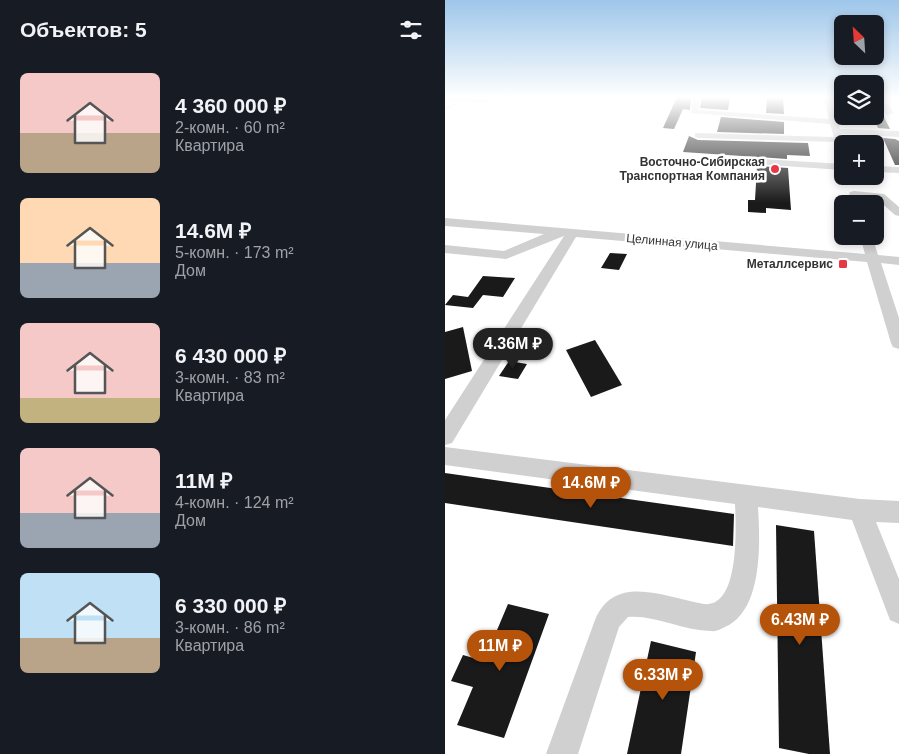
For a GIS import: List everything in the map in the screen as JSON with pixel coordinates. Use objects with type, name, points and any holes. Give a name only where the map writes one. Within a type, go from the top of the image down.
[{"type":"street","points":[[698,135],[795,132]]},
{"type":"street","points":[[861,132],[899,134]]},
{"type":"street","points":[[744,161],[834,166]]},
{"type":"street","points":[[884,169],[899,170]]},
{"type":"street","points":[[854,194],[867,195]]},
{"type":"street","points":[[884,200],[899,213]]},
{"type":"street","name":"Целинная улица","points":[[445,222],[899,261]]},
{"type":"street","points":[[445,249],[506,254],[566,233]]},
{"type":"street","points":[[446,435],[566,233]]},
{"type":"street","points":[[869,245],[899,343]]},
{"type":"street","points":[[445,456],[860,510],[899,512]]},
{"type":"street","points":[[562,754],[605,627],[608,620],[621,606],[635,604],[714,618],[728,612],[737,599],[746,562],[748,521],[746,495]]},
{"type":"street","points":[[860,510],[899,611]]},
{"type":"building","points":[[723,132],[784,132],[784,134]]},
{"type":"building","points":[[689,136],[698,140],[808,143],[810,156],[787,155],[787,159],[683,152]]},
{"type":"building","points":[[884,138],[899,141],[899,165],[895,165]]},
{"type":"building","points":[[757,166],[788,168],[791,210],[766,208],[766,213],[748,212],[748,200],[755,200]]},
{"type":"building","points":[[610,253],[627,254],[619,270],[601,268]]},
{"type":"building","points":[[483,276],[515,278],[503,297],[483,295],[473,308],[445,305],[453,295],[468,297]]},
{"type":"building","points":[[463,327],[472,371],[445,379],[445,332]]},
{"type":"building","points":[[595,340],[622,385],[591,397],[566,350]]},
{"type":"building","points":[[509,361],[527,364],[518,379],[499,376]]},
{"type":"building","points":[[445,473],[734,514],[733,546],[445,503]]},
{"type":"building","points":[[776,525],[814,531],[830,754],[809,754],[779,748]]},
{"type":"building","points":[[508,604],[549,614],[504,738],[457,725],[473,687],[451,681],[463,655],[484,661]]},
{"type":"building","points":[[651,641],[696,652],[681,754],[627,754]]},
{"type":"place","name":"Восточно-Сибирская Транспортная Компания","points":[[775,169]]},
{"type":"place","name":"Металлсервис","points":[[843,264]]}]
